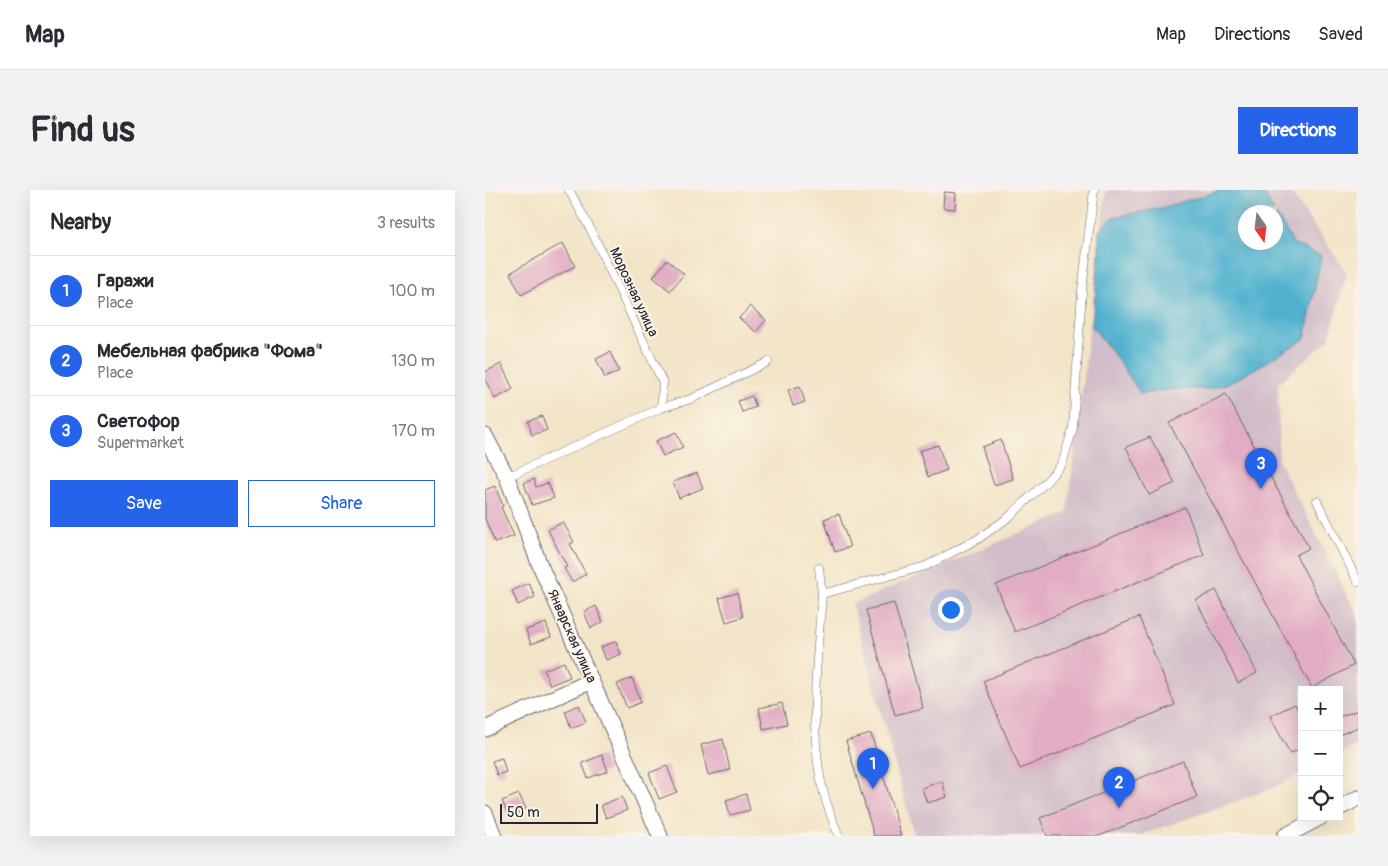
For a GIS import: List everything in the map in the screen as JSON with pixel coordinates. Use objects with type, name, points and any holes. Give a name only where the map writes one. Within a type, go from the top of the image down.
[{"type":"street","name":"Январская улица","points":[[485,436],[507,477],[539,563],[660,836]]},
{"type":"street","points":[[485,729],[591,681]]},
{"type":"street","points":[[1343,806],[1358,798]]},
{"type":"street","points":[[485,813],[494,836]]},
{"type":"street","points":[[1285,836],[1313,821]]},
{"type":"lane","name":"Морозная улица","points":[[569,190],[592,232],[663,383],[661,408]]},
{"type":"lane","points":[[822,594],[926,566],[979,539],[1009,517],[1062,464],[1073,428],[1082,291],[1094,190]]},
{"type":"lane","points":[[507,477],[661,408],[691,399],[768,362]]},
{"type":"lane","points":[[1317,501],[1358,582]]},
{"type":"lane","points":[[819,568],[822,594],[814,710],[819,771],[832,820],[839,836]]},
{"type":"shaded area","points":[[1106,190],[1289,190],[1347,273],[1329,339],[1278,384],[1279,462],[1358,616],[1358,744],[1343,752],[1343,686],[1298,686],[1298,775],[1276,787],[1138,836],[914,836],[852,604],[1067,513]]},
{"type":"water","points":[[1224,190],[1261,190],[1271,205],[1238,205],[1238,250],[1283,250],[1283,226],[1294,244],[1321,256],[1305,339],[1232,382],[1209,389],[1174,389],[1141,394],[1092,326],[1099,262],[1099,231],[1113,217],[1157,209]]},
{"type":"building","points":[[944,192],[956,193],[955,209],[943,208]]},
{"type":"building","points":[[563,243],[575,266],[521,295],[510,273]]},
{"type":"building","points":[[667,260],[684,274],[670,291],[653,277]]},
{"type":"building","points":[[750,306],[766,320],[756,332],[739,318]]},
{"type":"building","points":[[610,352],[619,371],[605,378],[596,359]]},
{"type":"building","points":[[501,364],[513,389],[495,399],[485,379],[485,372]]},
{"type":"building","points":[[800,386],[805,402],[793,406],[788,390]]},
{"type":"building","points":[[1226,394],[1309,548],[1296,555],[1354,665],[1316,686],[1311,686],[1169,423]]},
{"type":"building","points":[[752,396],[756,407],[742,412],[738,401]]},
{"type":"building","points":[[542,416],[547,430],[532,435],[528,421]]},
{"type":"building","points":[[676,432],[683,447],[663,456],[656,441]]},
{"type":"building","points":[[1150,437],[1175,483],[1149,495],[1126,447]]},
{"type":"building","points":[[1001,440],[1013,479],[994,485],[982,447]]},
{"type":"building","points":[[938,445],[947,470],[928,477],[919,451]]},
{"type":"building","points":[[697,473],[703,488],[679,498],[673,482]]},
{"type":"building","points":[[534,479],[536,487],[548,483],[554,498],[532,505],[524,483]]},
{"type":"building","points":[[495,486],[503,506],[501,507],[514,536],[495,543],[485,519],[485,490]]},
{"type":"building","points":[[1185,507],[1204,555],[1015,632],[996,585]]},
{"type":"building","points":[[839,514],[850,547],[835,552],[824,519]]},
{"type":"building","points":[[563,522],[574,542],[570,544],[586,574],[572,582],[564,568],[567,567],[548,530]]},
{"type":"building","points":[[529,583],[535,597],[518,605],[512,591]]},
{"type":"building","points":[[1216,590],[1257,673],[1238,683],[1196,600]]},
{"type":"building","points":[[737,593],[743,617],[726,622],[719,598]]},
{"type":"building","points":[[894,603],[923,708],[895,715],[866,610]]},
{"type":"building","points":[[596,606],[603,622],[591,628],[584,612]]},
{"type":"building","points":[[1139,617],[1175,705],[1020,769],[983,681]]},
{"type":"building","points":[[546,623],[551,637],[531,644],[526,630]]},
{"type":"building","points":[[616,641],[621,654],[606,660],[601,647]]},
{"type":"building","points":[[564,662],[570,677],[550,685],[544,670]]},
{"type":"building","points":[[632,678],[641,702],[627,708],[617,684]]},
{"type":"building","points":[[782,703],[787,724],[763,729],[759,708]]},
{"type":"building","points":[[1295,704],[1298,710],[1298,750],[1290,754],[1270,716]]},
{"type":"building","points":[[579,705],[586,722],[571,728],[565,711]]},
{"type":"building","points":[[1358,710],[1358,727],[1343,733],[1343,716]]},
{"type":"building","points":[[871,734],[901,836],[874,836],[846,741]]},
{"type":"building","points":[[723,739],[730,770],[708,775],[701,745]]},
{"type":"building","points":[[602,755],[608,771],[588,778],[582,763]]},
{"type":"building","points":[[502,758],[506,772],[497,775],[492,761]]},
{"type":"building","points":[[1183,761],[1197,797],[1099,836],[1047,836],[1040,818]]},
{"type":"building","points":[[667,766],[677,792],[659,799],[649,773]]},
{"type":"building","points":[[942,781],[947,797],[927,803],[922,788]]},
{"type":"building","points":[[519,794],[526,809],[509,817],[502,801]]},
{"type":"building","points":[[746,794],[750,810],[730,815],[726,800]]},
{"type":"building","points":[[622,797],[627,810],[606,818],[601,805]]},
{"type":"place","name":"Светофор","points":[[1261,489]]},
{"type":"place","name":"Гаражи","points":[[873,789]]},
{"type":"place","name":"Мебельная фабрика \"Фома\"","points":[[1119,808]]}]
